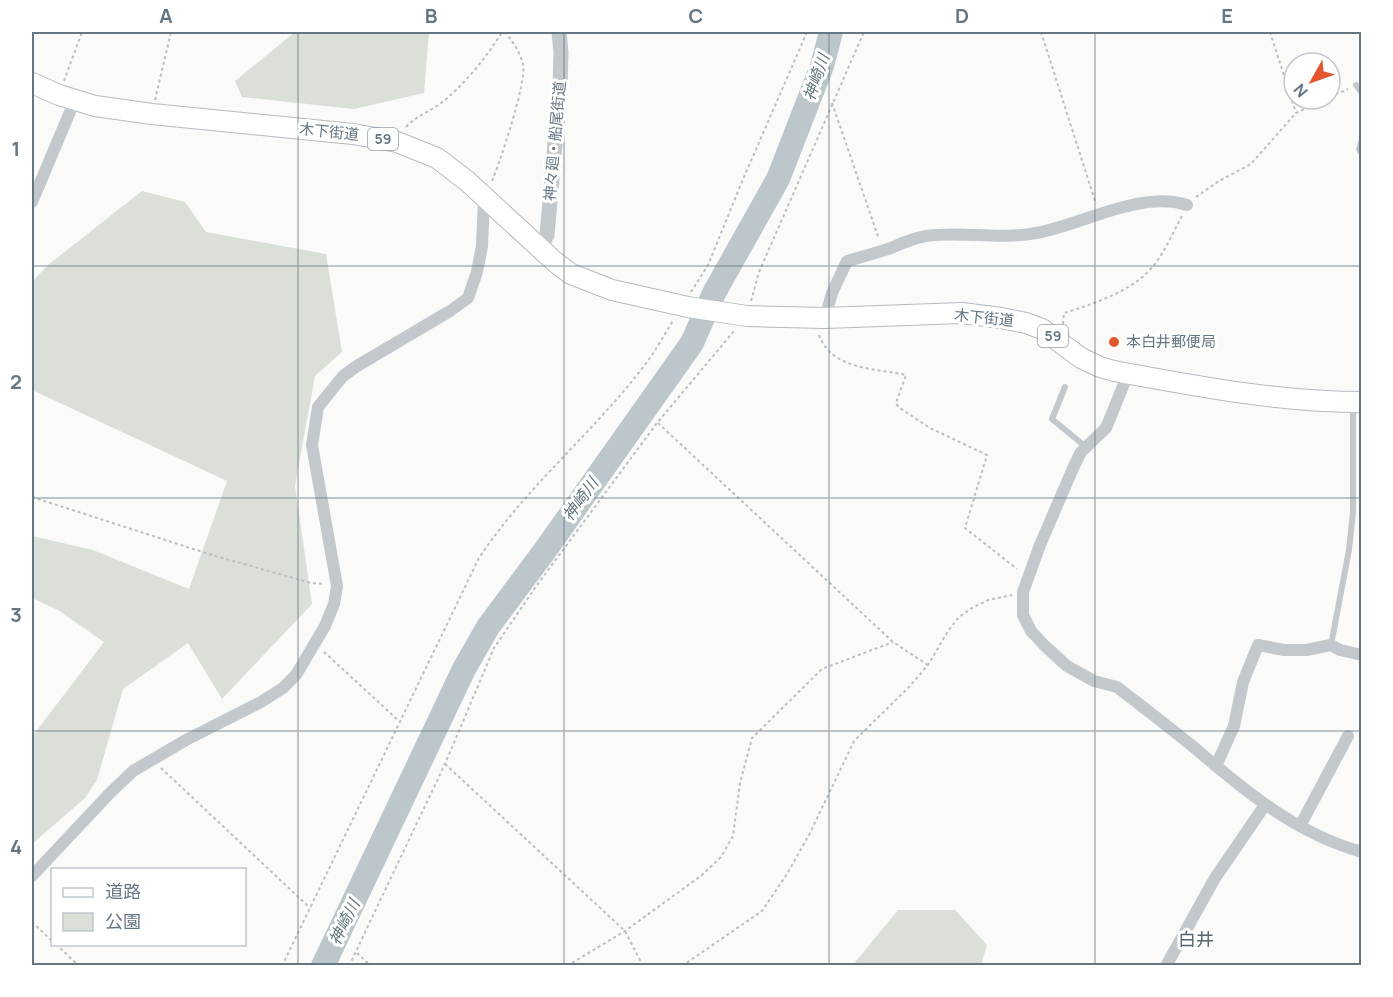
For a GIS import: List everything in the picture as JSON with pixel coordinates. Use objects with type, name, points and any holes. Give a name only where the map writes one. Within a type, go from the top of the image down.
[{"type":"main road","name":"木下街道","points":[[32,83],[67,98],[95,106],[152,114],[353,134],[397,142],[437,158],[571,274],[622,293],[685,307]]},
{"type":"main road","name":"59","points":[[685,307],[741,315]]},
{"type":"main road","name":"木下街道","points":[[741,315],[819,318],[962,314],[1009,320],[1042,329],[1087,362],[1100,368],[1316,402],[1357,402]]},
{"type":"street","name":"神々廻・船尾街道","points":[[540,249],[547,235],[555,151],[560,87],[559,32]]},
{"type":"street","points":[[32,202],[67,98]]},
{"type":"street","points":[[32,876],[133,771],[151,759],[261,702],[283,688],[296,675],[315,645],[334,604],[337,586],[312,445],[318,407],[343,376],[468,298],[477,272],[482,246],[484,197]]},
{"type":"street","points":[[819,318],[847,261],[924,236],[1014,237],[1060,228],[1146,203],[1166,201],[1187,205]]},
{"type":"street","points":[[1128,374],[1106,428],[1081,452],[1070,476],[1040,545],[1023,592],[1023,615],[1031,631],[1067,666],[1094,681],[1117,687],[1265,805],[1300,826],[1346,848],[1362,852]]},
{"type":"street","points":[[1216,766],[1234,726],[1244,682],[1258,645],[1284,650],[1306,650],[1331,645],[1340,650],[1362,655]]},
{"type":"street","points":[[1300,826],[1348,736]]},
{"type":"street","points":[[1166,966],[1215,878],[1265,805]]},
{"type":"lane","points":[[1356,85],[1362,93]]},
{"type":"lane","points":[[1362,141],[1359,149],[1362,154]]},
{"type":"lane","points":[[1065,387],[1052,418],[1086,447]]},
{"type":"lane","points":[[1331,645],[1349,550],[1353,512],[1357,402]]},
{"type":"path","points":[[67,98],[82,32]]},
{"type":"path","points":[[152,114],[171,32]]},
{"type":"path","points":[[397,142],[405,128],[418,115],[436,106],[451,94],[490,51],[503,32],[516,46],[524,66],[506,147],[484,197]]},
{"type":"path","points":[[282,966],[479,558],[496,532],[610,407],[645,365],[685,307],[708,265],[745,173],[807,32]]},
{"type":"path","points":[[349,966],[445,764],[494,648],[537,585],[657,423],[741,315],[864,32]]},
{"type":"path","points":[[1041,32],[1100,215]]},
{"type":"path","points":[[1270,32],[1296,113]]},
{"type":"path","points":[[1342,91],[1356,85]]},
{"type":"path","points":[[832,103],[883,250]]},
{"type":"path","points":[[819,318],[822,343],[840,360],[851,365],[906,375],[896,404],[900,408],[930,428],[987,455],[966,528],[1028,580]]},
{"type":"path","points":[[657,423],[893,642],[928,665]]},
{"type":"path","points":[[32,497],[212,555],[311,583],[337,586]]},
{"type":"path","points":[[682,966],[762,911],[788,874],[854,741],[928,665],[948,631],[959,618],[987,600],[1023,592]]},
{"type":"path","points":[[567,966],[625,931],[702,874],[721,857],[733,836],[740,783],[752,738],[822,669],[893,642]]},
{"type":"path","points":[[315,645],[399,721]]},
{"type":"path","points":[[151,759],[310,908]]},
{"type":"path","points":[[445,764],[625,931],[643,966]]},
{"type":"path","points":[[32,922],[51,940]]},
{"type":"path","points":[[57,946],[79,966]]},
{"type":"path","points":[[356,952],[370,966]]},
{"type":"green space","points":[[295,32],[429,32],[424,93],[354,109],[242,97],[235,81]]},
{"type":"green space","points":[[142,191],[185,202],[206,232],[326,254],[342,352],[315,376],[295,486],[312,604],[222,699],[188,643],[123,689],[97,780],[85,798],[32,844],[32,733],[35,733],[104,642],[58,610],[32,598],[32,536],[93,550],[189,589],[227,481],[32,390],[32,282],[48,265]]},
{"type":"green space","points":[[898,910],[955,910],[987,945],[981,965],[853,965]]},
{"type":"waterway","name":"神崎川","points":[[323,966],[464,669],[488,627],[692,343],[714,293],[778,179],[822,66],[831,32]]},
{"type":"place","name":"本白井郵便局","points":[[1114,342]]},
{"type":"district","name":"白井","points":[[1196,940]]}]
